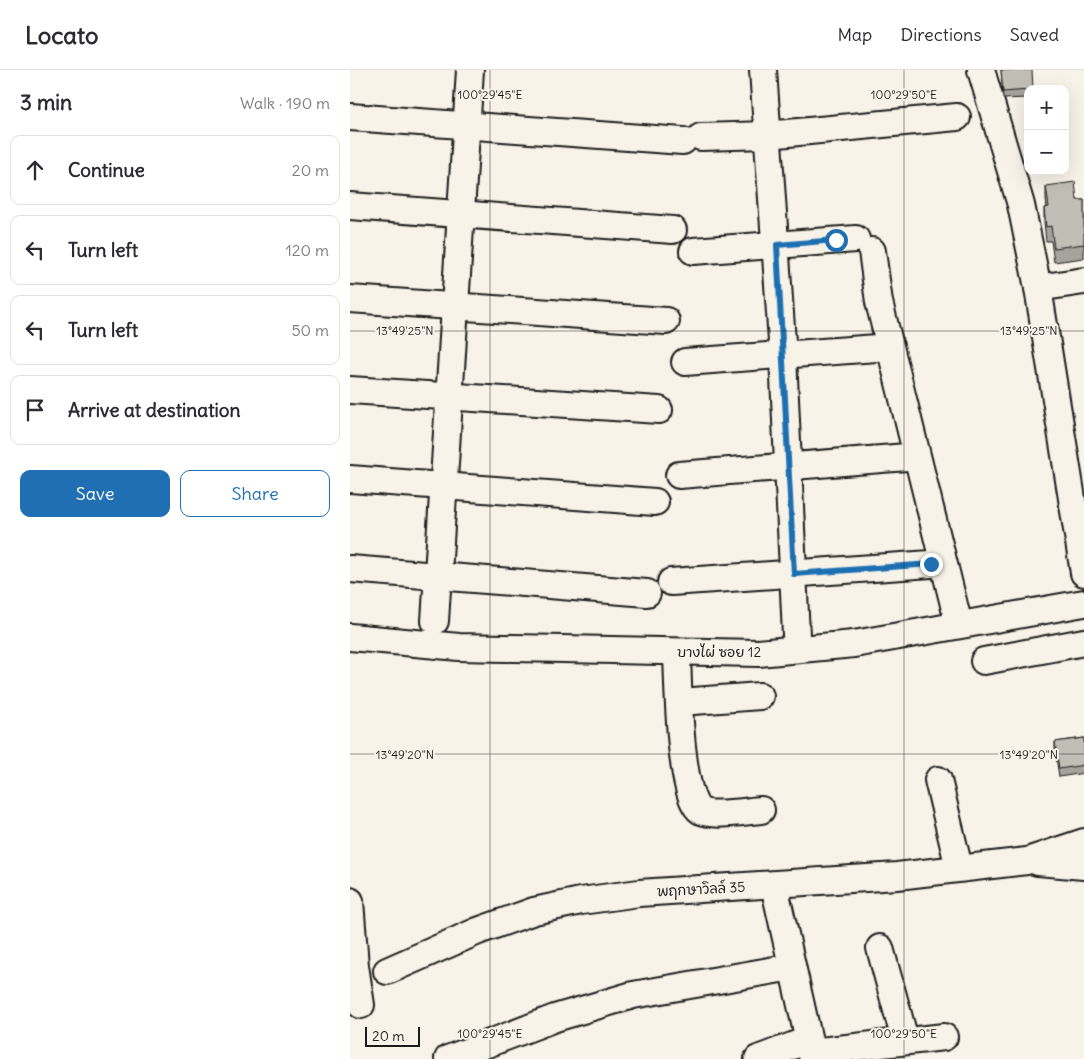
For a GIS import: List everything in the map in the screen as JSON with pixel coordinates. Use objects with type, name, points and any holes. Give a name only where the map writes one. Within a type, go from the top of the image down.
[{"type":"street","points":[[435,620],[470,70]]},
{"type":"street","points":[[763,70],[777,245],[796,635]]},
{"type":"street","points":[[982,70],[1021,205],[1038,288],[1083,566]]},
{"type":"street","points":[[350,117],[466,126],[692,139],[767,135],[957,117]]},
{"type":"street","points":[[350,206],[673,230]]},
{"type":"street","points":[[693,251],[777,245],[864,245],[959,625]]},
{"type":"street","points":[[1038,288],[1084,281]]},
{"type":"street","points":[[350,299],[455,308],[666,321]]},
{"type":"street","points":[[685,362],[877,348]]},
{"type":"street","points":[[350,390],[448,398],[659,410]]},
{"type":"street","points":[[679,475],[907,457]]},
{"type":"street","points":[[350,479],[655,502]]},
{"type":"street","points":[[671,582],[931,564]]},
{"type":"street","points":[[350,569],[647,593]]},
{"type":"street","name":"บางไผ่ ซอย 12","points":[[350,637],[459,647],[758,653],[854,644],[1084,603]]},
{"type":"street","points":[[984,661],[1084,642]]},
{"type":"street","points":[[677,652],[682,753],[691,800],[699,810],[708,814],[761,810]]},
{"type":"street","points":[[680,702],[760,696]]},
{"type":"street","points":[[938,780],[959,868]]},
{"type":"street","name":"พฤกษาวิลล์ 35","points":[[1027,861],[1084,842]]},
{"type":"street","name":"พฤกษาวิลล์ 35","points":[[388,972],[478,931],[543,909],[639,893],[774,885],[1027,861],[1084,866]]},
{"type":"street","points":[[774,885],[810,1050]]},
{"type":"street","points":[[350,901],[355,966],[361,1005]]},
{"type":"street","points":[[880,948],[906,1040]]},
{"type":"street","points":[[448,1059],[555,1018],[633,995],[792,968]]},
{"type":"street","points":[[758,1059],[810,1050],[944,1037]]},
{"type":"building","points":[[1001,70],[1032,70],[1033,85],[1024,85],[1024,90],[1003,92]]},
{"type":"building","points":[[1075,182],[1077,200],[1084,200],[1084,244],[1054,248],[1051,226],[1046,227],[1044,208],[1049,207],[1046,186]]},
{"type":"building","points":[[1084,738],[1084,765],[1059,769],[1055,742]]},
{"type":"route","points":[[836,240],[777,245],[794,574],[931,564]]}]
